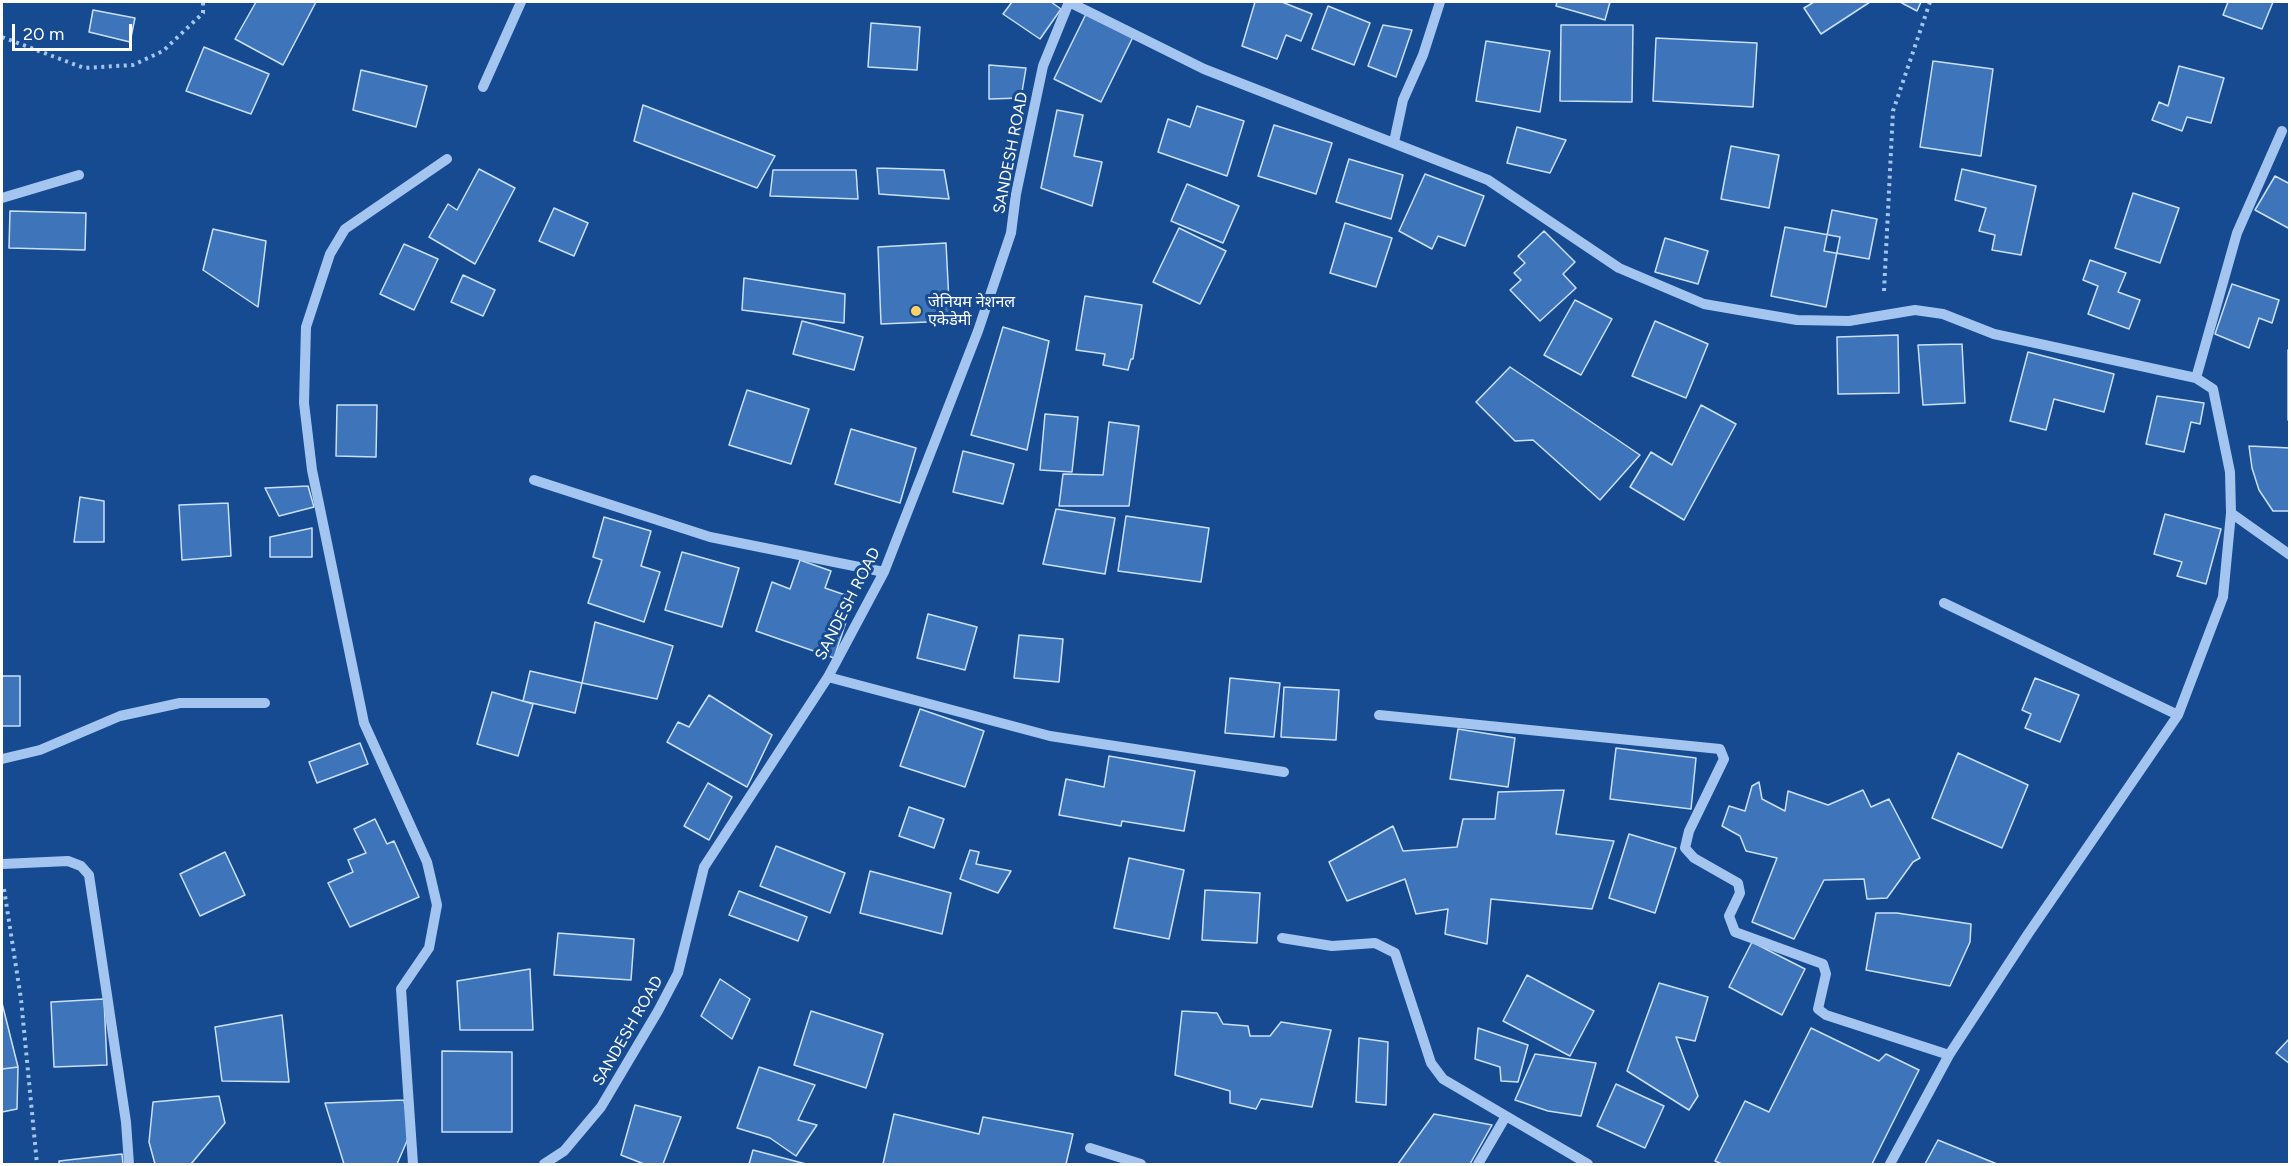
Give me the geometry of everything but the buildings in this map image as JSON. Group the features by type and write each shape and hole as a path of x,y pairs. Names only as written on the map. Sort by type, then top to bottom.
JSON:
{"street":[{"path":"483,87 521,2"},
{"path":"1069,2 1204,69 1488,180 1619,268 1704,304 1797,320 1849,321 1914,310 1943,314 1994,334 2196,378 2213,389 2230,472 2231,513 2223,597 2178,715 2034,924 1949,1055 1890,1164"},
{"name":"SANDESH ROAD","path":"544,1164 564,1151 601,1107 658,1011 678,973 704,867 828,677 884,572 978,331 1011,233 1016,194 1043,66 1069,2"},
{"path":"1394,142 1403,100 1423,55 1440,2"},
{"path":"2196,378 2237,233 2282,131"},
{"path":"413,1164 401,989 429,948 437,905 427,862 364,723 312,470 304,404 306,327 330,254 345,229 447,159"},
{"path":"2,198 79,175"},
{"path":"534,480 710,537 884,572"},
{"path":"2231,513 2289,555"},
{"path":"1944,603 2178,715"},
{"path":"828,677 1050,736 1284,772"},
{"path":"2,759 40,750 120,716 170,705 265,703"},
{"path":"1379,715 1720,749 1724,759 1689,831 1685,848 1694,858 1738,883 1740,893 1729,916 1735,932 1822,964 1826,974 1818,1009 1826,1015 1949,1055"},
{"path":"2,864 68,861 81,866 89,875 126,1122 129,1164"},
{"path":"1282,938 1332,946 1375,943 1395,953 1431,1064 1443,1079 1588,1164"},
{"path":"1478,1164 1506,1116"},
{"path":"1090,1148 1128,1162 1141,1164"}],"path":[{"path":"2,37 84,69 133,65 163,51 203,13 202,2"},
{"path":"1883,315 1893,111 1930,2"},
{"path":"3,888 21,999 37,1164"}],"place":[{"name":"जेनियम नेशनल एकेडेमी","path":"916,311"}]}
